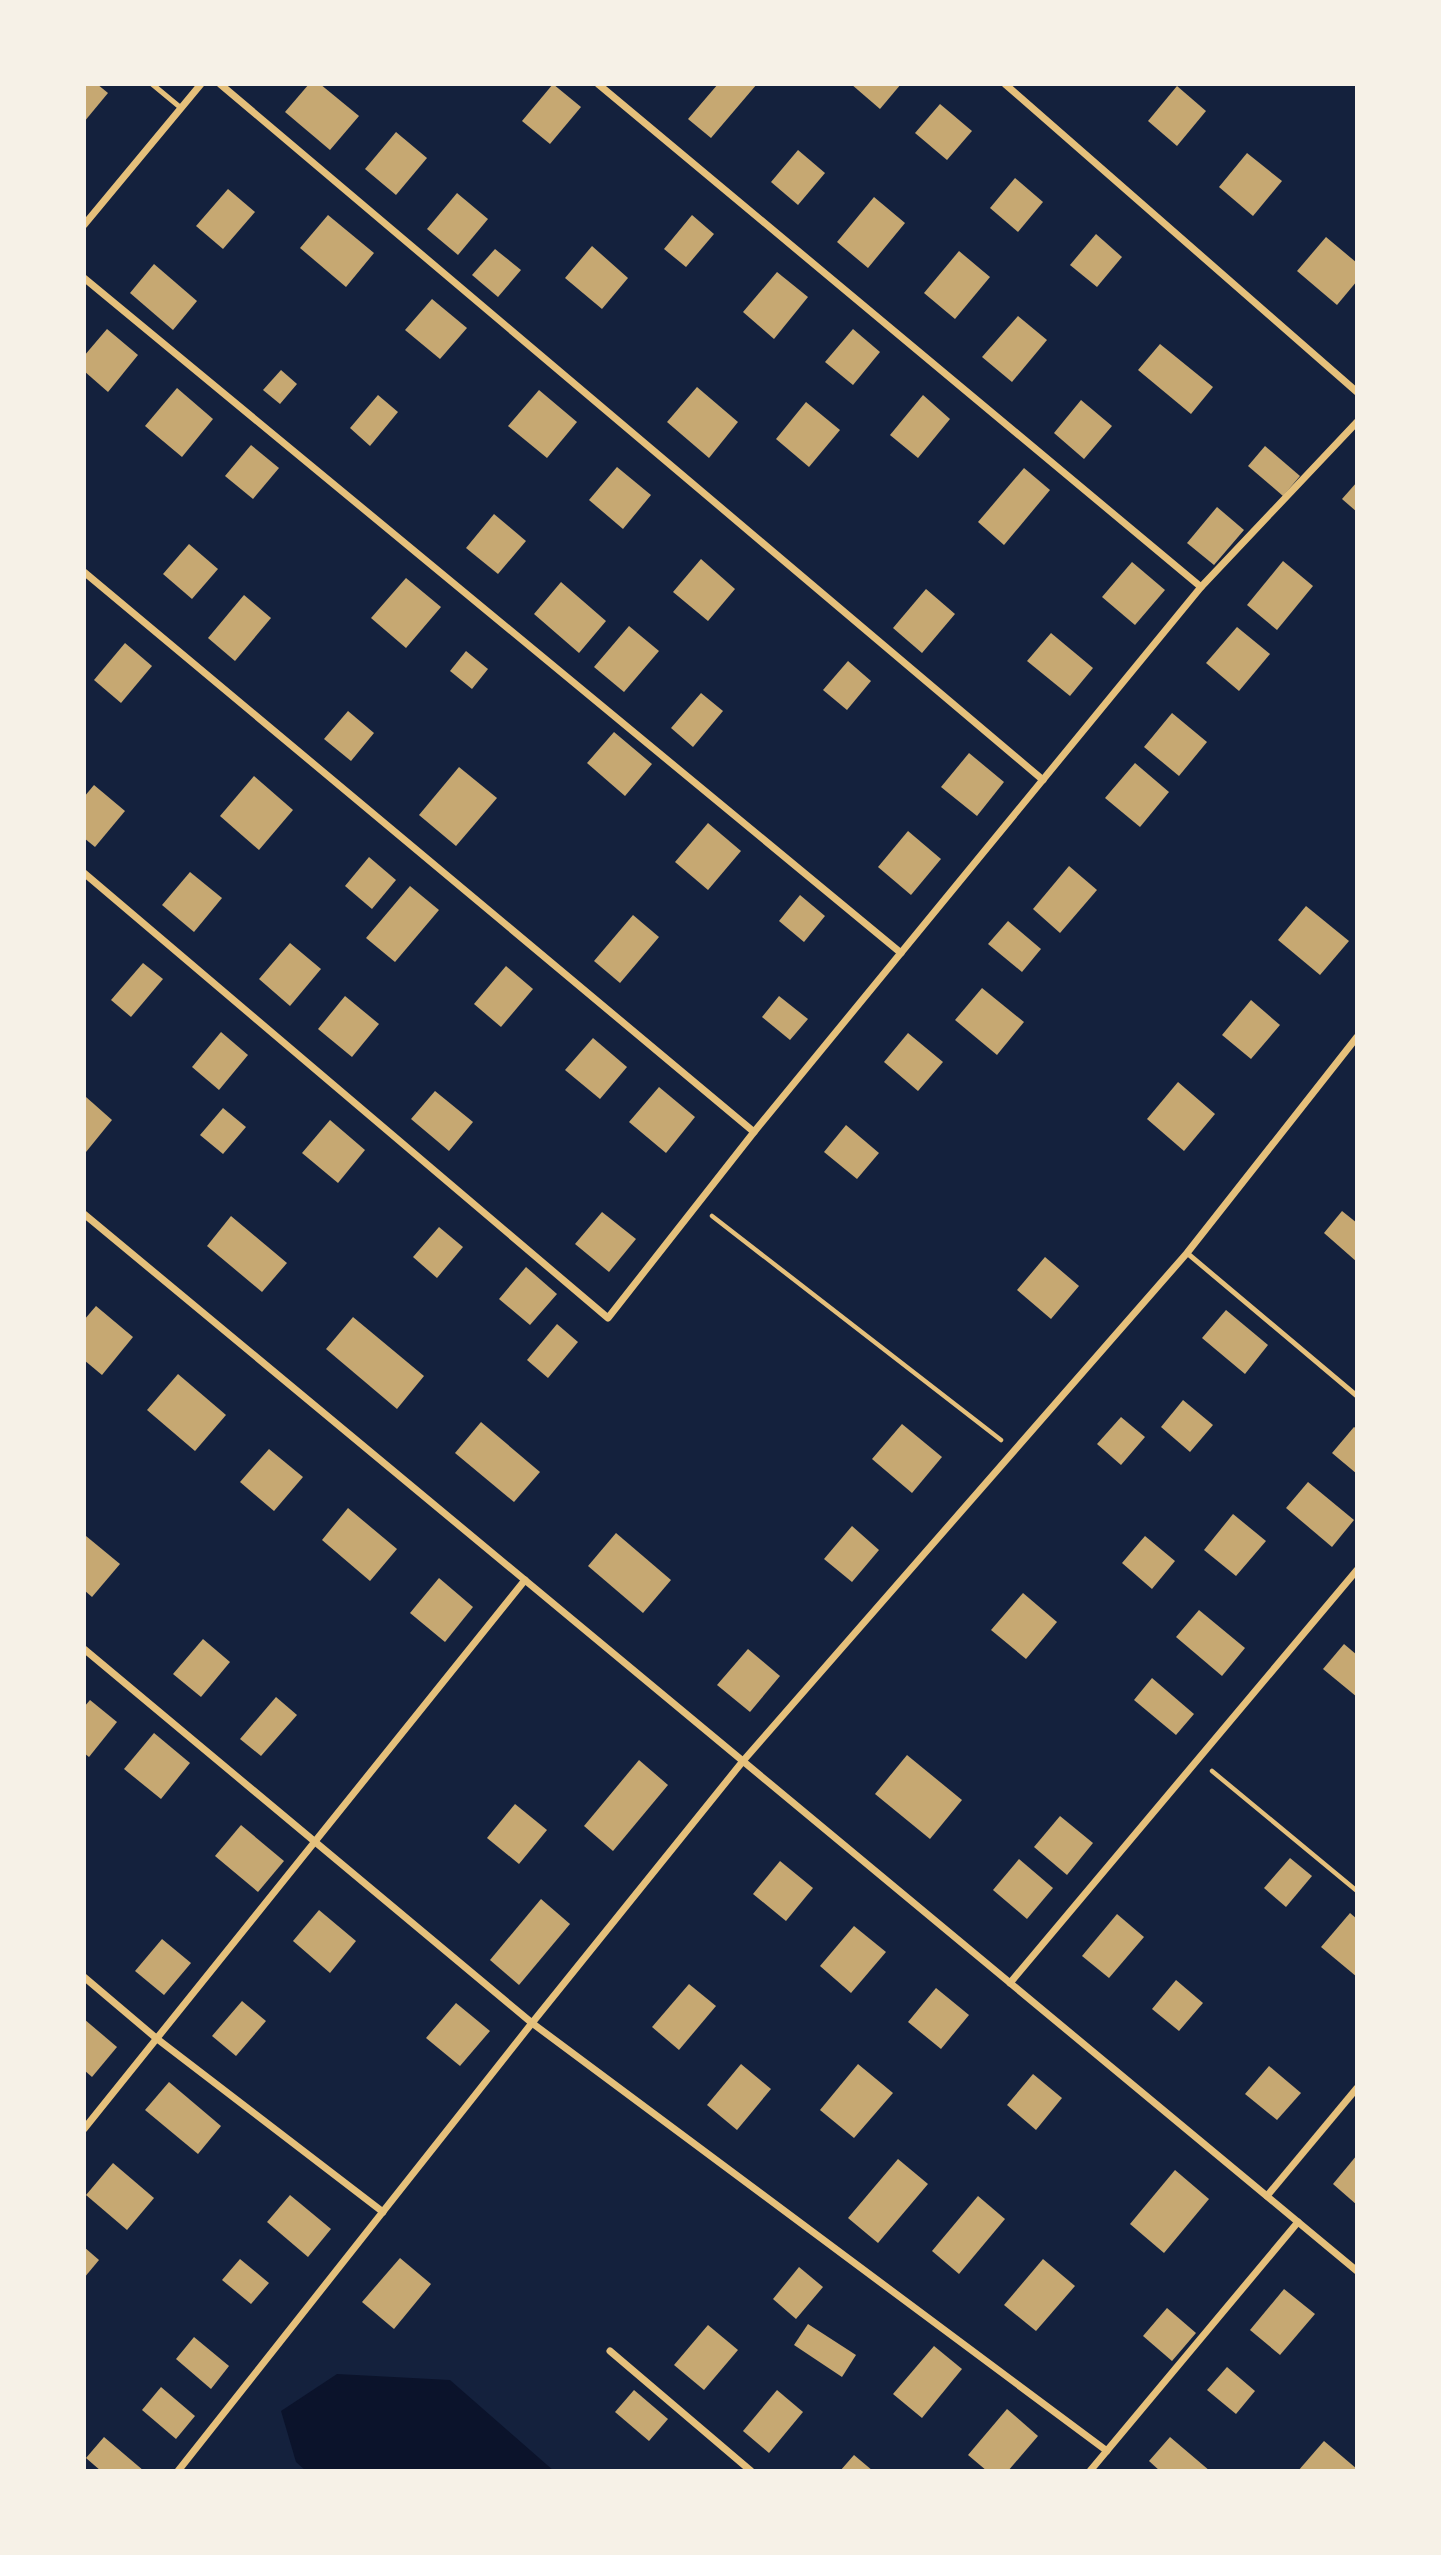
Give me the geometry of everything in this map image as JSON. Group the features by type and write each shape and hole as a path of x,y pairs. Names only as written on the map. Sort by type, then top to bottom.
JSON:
{"street":[{"path":"84,225 201,84"},
{"path":"220,84 1043,780"},
{"path":"598,84 1201,587"},
{"path":"1004,84 1357,392"},
{"path":"84,278 901,953"},
{"path":"84,873 608,1318 754,1132 1201,587 1357,422"},
{"path":"84,572 754,1132"},
{"path":"178,2471 743,1761 1186,1253 1357,1037"},
{"path":"84,1214 1357,2271"},
{"path":"1010,1983 1357,1570"},
{"path":"84,2129 525,1580"},
{"path":"84,1649 532,2024 1107,2451"},
{"path":"84,1977 156,2038 383,2212"},
{"path":"1267,2196 1357,2088"},
{"path":"1090,2471 1298,2222"},
{"path":"610,2351 751,2471"}],"lane":[{"path":"152,84 181,108"},
{"path":"1186,1253 1357,1396"}],"path":[{"path":"698,1205 1014,1450"},
{"path":"1198,1759 1357,1891"}],"water":[{"path":"337,2374 450,2380 554,2471 306,2471 296,2462 281,2411"}],"building":[{"path":"84,84 97,84 108,93 84,122"},
{"path":"309,84 320,84 359,116 330,150 285,112"},
{"path":"553,84 581,107 550,144 522,121"},
{"path":"718,84 757,84 711,138 688,119"},
{"path":"851,84 901,84 880,109"},
{"path":"1177,86 1206,111 1177,146 1148,121"},
{"path":"940,104 972,131 947,160 915,133"},
{"path":"396,132 427,158 396,195 365,169"},
{"path":"798,150 825,173 798,205 771,182"},
{"path":"1247,153 1282,181 1253,216 1219,187"},
{"path":"1015,178 1043,202 1018,232 990,208"},
{"path":"228,189 255,212 223,249 196,226"},
{"path":"457,193 488,219 458,255 427,229"},
{"path":"874,197 905,223 868,268 837,242"},
{"path":"328,215 374,253 346,287 300,248"},
{"path":"692,215 714,234 686,267 664,249"},
{"path":"1096,234 1122,257 1097,287 1070,265"},
{"path":"1326,237 1357,263 1357,281 1337,305 1297,271"},
{"path":"592,246 628,278 602,309 565,278"},
{"path":"495,249 521,270 498,297 472,275"},
{"path":"959,251 990,277 955,319 924,293"},
{"path":"154,264 197,301 173,330 130,293"},
{"path":"777,272 808,297 774,339 743,312"},
{"path":"432,299 467,328 440,359 405,330"},
{"path":"1018,316 1047,340 1012,382 982,357"},
{"path":"107,329 138,355 108,392 84,371 84,356"},
{"path":"853,329 880,352 853,385 825,362"},
{"path":"1160,344 1213,387 1191,414 1138,370"},
{"path":"281,370 297,384 280,404 263,390"},
{"path":"697,387 738,422 709,458 667,422"},
{"path":"177,388 213,419 182,457 145,426"},
{"path":"539,390 577,422 547,458 508,426"},
{"path":"378,395 398,412 370,446 350,428"},
{"path":"923,395 950,419 918,458 890,435"},
{"path":"1081,400 1112,426 1084,459 1054,433"},
{"path":"806,402 840,430 809,467 776,439"},
{"path":"251,445 279,468 253,499 225,476"},
{"path":"1265,446 1300,476 1283,496 1248,466"},
{"path":"617,467 651,495 623,529 589,500"},
{"path":"1024,468 1050,490 1004,545 978,522"},
{"path":"1357,482 1357,512 1342,499"},
{"path":"1217,507 1244,530 1214,565 1187,543"},
{"path":"494,514 526,541 498,574 466,548"},
{"path":"189,544 218,569 192,599 163,574"},
{"path":"701,559 735,589 708,621 673,592"},
{"path":"1283,561 1313,586 1277,630 1247,605"},
{"path":"1132,562 1165,590 1135,625 1102,597"},
{"path":"406,578 441,607 406,648 371,618"},
{"path":"561,582 606,621 579,653 534,614"},
{"path":"926,589 955,614 922,653 893,628"},
{"path":"244,595 271,618 235,661 208,638"},
{"path":"629,626 659,651 624,692 594,667"},
{"path":"1237,627 1270,654 1239,691 1206,663"},
{"path":"1051,633 1093,668 1070,696 1027,661"},
{"path":"125,643 152,666 121,703 94,680"},
{"path":"466,651 488,669 472,689 450,671"},
{"path":"848,661 871,681 847,710 823,690"},
{"path":"701,693 723,711 693,747 671,728"},
{"path":"348,711 374,733 351,761 324,739"},
{"path":"1172,713 1207,742 1179,776 1144,747"},
{"path":"614,732 652,764 625,796 587,763"},
{"path":"969,753 1004,782 977,816 941,787"},
{"path":"1135,763 1169,792 1140,827 1105,798"},
{"path":"459,767 497,798 456,846 419,815"},
{"path":"254,776 293,810 259,850 220,816"},
{"path":"94,785 125,811 95,847 84,838 84,797"},
{"path":"708,823 741,851 708,890 675,862"},
{"path":"908,831 941,859 911,895 878,867"},
{"path":"369,857 396,880 372,909 345,886"},
{"path":"1069,866 1097,890 1060,933 1033,909"},
{"path":"190,872 222,898 194,932 162,905"},
{"path":"410,886 439,910 395,962 366,938"},
{"path":"800,895 825,916 804,942 779,921"},
{"path":"1306,906 1349,941 1320,975 1278,940"},
{"path":"633,915 659,937 620,983 594,961"},
{"path":"1008,921 1041,949 1022,972 988,944"},
{"path":"290,943 321,969 290,1006 259,979"},
{"path":"143,963 163,979 131,1017 111,1000"},
{"path":"506,966 533,989 501,1027 474,1004"},
{"path":"982,988 1024,1022 997,1055 955,1020"},
{"path":"345,996 379,1024 352,1057 318,1029"},
{"path":"779,996 808,1019 790,1040 762,1017"},
{"path":"1251,1000 1280,1025 1251,1059 1222,1035"},
{"path":"221,1032 248,1055 219,1090 192,1067"},
{"path":"908,1033 943,1062 918,1091 884,1062"},
{"path":"593,1038 627,1067 600,1099 565,1070"},
{"path":"1178,1082 1215,1114 1184,1151 1147,1119"},
{"path":"659,1087 695,1117 666,1153 629,1122"},
{"path":"435,1091 473,1122 449,1151 411,1119"},
{"path":"86,1097 112,1120 86,1152 84,1151"},
{"path":"223,1108 246,1127 223,1154 200,1135"},
{"path":"330,1120 365,1150 338,1183 302,1153"},
{"path":"846,1125 879,1153 857,1179 824,1152"},
{"path":"1342,1211 1357,1223 1357,1262 1324,1233"},
{"path":"602,1212 636,1239 609,1272 575,1244"},
{"path":"231,1216 287,1263 262,1292 207,1246"},
{"path":"439,1227 463,1247 437,1278 413,1257"},
{"path":"1045,1257 1079,1286 1051,1319 1017,1290"},
{"path":"526,1267 557,1294 530,1325 499,1299"},
{"path":"96,1306 133,1337 102,1375 84,1360 84,1320"},
{"path":"1226,1310 1268,1345 1245,1374 1202,1338"},
{"path":"353,1317 424,1376 397,1409 326,1349"},
{"path":"557,1324 578,1342 548,1378 527,1360"},
{"path":"178,1374 226,1415 195,1451 147,1410"},
{"path":"1183,1400 1213,1425 1190,1452 1161,1427"},
{"path":"1121,1417 1145,1437 1121,1465 1097,1444"},
{"path":"481,1422 540,1472 514,1502 455,1453"},
{"path":"902,1424 942,1457 912,1493 872,1459"},
{"path":"1354,1427 1357,1429 1357,1474 1332,1453"},
{"path":"269,1449 303,1477 274,1511 240,1482"},
{"path":"1308,1482 1354,1520 1332,1547 1286,1508"},
{"path":"348,1508 397,1549 370,1581 322,1540"},
{"path":"1233,1514 1266,1541 1236,1576 1204,1550"},
{"path":"852,1526 879,1550 852,1582 824,1559"},
{"path":"616,1533 671,1580 643,1613 588,1566"},
{"path":"86,1536 120,1564 92,1597 84,1590"},
{"path":"1145,1536 1175,1561 1152,1589 1122,1563"},
{"path":"439,1578 473,1607 445,1642 410,1613"},
{"path":"1023,1593 1057,1622 1026,1659 991,1630"},
{"path":"1199,1610 1245,1648 1222,1676 1176,1637"},
{"path":"203,1639 230,1662 201,1697 173,1674"},
{"path":"1344,1644 1357,1655 1357,1697 1323,1669"},
{"path":"748,1649 780,1676 750,1712 717,1685"},
{"path":"1152,1678 1194,1714 1176,1735 1134,1700"},
{"path":"276,1697 297,1715 261,1756 240,1739"},
{"path":"90,1700 117,1722 89,1757 84,1753 84,1707"},
{"path":"154,1733 190,1763 161,1799 124,1769"},
{"path":"907,1755 962,1800 930,1839 875,1794"},
{"path":"639,1760 668,1785 613,1851 584,1826"},
{"path":"515,1804 547,1830 519,1864 487,1838"},
{"path":"1060,1816 1093,1843 1067,1875 1034,1847"},
{"path":"241,1825 284,1861 258,1892 215,1856"},
{"path":"1290,1858 1312,1876 1286,1907 1264,1888"},
{"path":"1019,1859 1053,1888 1027,1919 993,1890"},
{"path":"780,1861 813,1888 786,1921 753,1894"},
{"path":"541,1899 570,1924 519,1985 490,1960"},
{"path":"319,1910 356,1941 330,1973 293,1941"},
{"path":"1350,1913 1357,1919 1357,1977 1321,1947"},
{"path":"1117,1914 1144,1937 1109,1978 1082,1956"},
{"path":"854,1926 886,1952 851,1993 820,1966"},
{"path":"162,1939 191,1963 164,1995 135,1971"},
{"path":"1176,1980 1203,2003 1179,2031 1152,2009"},
{"path":"689,1984 716,2006 679,2050 652,2027"},
{"path":"936,1988 969,2015 941,2049 908,2022"},
{"path":"242,2001 266,2021 236,2056 212,2036"},
{"path":"456,2003 490,2031 460,2066 426,2038"},
{"path":"84,2019 117,2047 92,2077 84,2070"},
{"path":"741,2064 771,2089 737,2130 707,2105"},
{"path":"858,2064 893,2093 854,2138 820,2110"},
{"path":"1269,2066 1301,2093 1277,2120 1245,2094"},
{"path":"1033,2074 1062,2098 1036,2130 1007,2105"},
{"path":"169,2082 221,2126 198,2154 145,2110"},
{"path":"1357,2155 1357,2205 1333,2184"},
{"path":"898,2159 928,2184 878,2243 848,2218"},
{"path":"113,2163 154,2198 127,2230 86,2195"},
{"path":"1175,2170 1209,2199 1164,2253 1130,2224"},
{"path":"290,2195 331,2229 308,2257 267,2222"},
{"path":"978,2196 1005,2219 959,2274 932,2251"},
{"path":"84,2247 99,2260 84,2278"},
{"path":"400,2258 431,2284 394,2329 362,2302"},
{"path":"240,2259 269,2283 251,2304 222,2280"},
{"path":"1043,2259 1075,2286 1036,2331 1004,2305"},
{"path":"799,2267 823,2287 796,2319 773,2299"},
{"path":"1284,2289 1315,2314 1280,2355 1250,2330"},
{"path":"1167,2308 1196,2333 1172,2361 1143,2336"},
{"path":"808,2324 856,2355 842,2377 794,2345"},
{"path":"708,2325 738,2350 704,2390 674,2365"},
{"path":"194,2337 229,2366 211,2389 176,2359"},
{"path":"934,2346 962,2369 922,2418 893,2394"},
{"path":"1227,2367 1255,2391 1236,2414 1207,2390"},
{"path":"161,2387 195,2416 176,2439 142,2410"},
{"path":"634,2390 668,2419 649,2441 615,2412"},
{"path":"777,2390 803,2412 769,2453 743,2431"},
{"path":"1007,2409 1038,2436 1008,2471 987,2471 968,2455"},
{"path":"104,2437 144,2471 101,2471 86,2458"},
{"path":"1170,2437 1210,2471 1160,2471 1149,2461"},
{"path":"1324,2441 1357,2469 1357,2471 1298,2471"},
{"path":"854,2455 873,2471 840,2471"}]}
